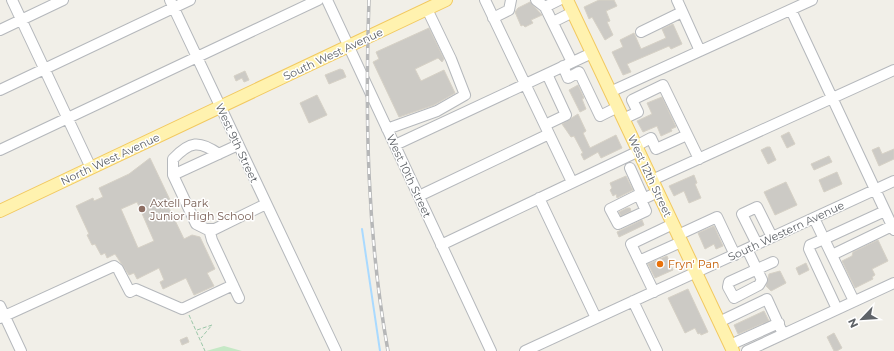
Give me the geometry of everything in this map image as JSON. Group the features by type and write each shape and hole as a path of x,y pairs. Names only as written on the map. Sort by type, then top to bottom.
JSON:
{"main road":[{"name":"South West Avenue","path":"220,107 446,0"},
{"name":"West 12th Street","path":"562,3 592,53 732,348"},
{"name":"North West Avenue","path":"0,211 220,107"}],"street":[{"path":"12,0 91,168"},
{"path":"0,30 63,0"},
{"path":"0,90 172,4 190,0"},
{"path":"0,150 318,0"},
{"name":"West 10th Street","path":"327,0 491,351"},
{"path":"485,0 572,182"},
{"path":"493,18 509,10 511,0"},
{"path":"536,0 562,3"},
{"path":"677,0 700,51"},
{"path":"610,92 812,0"},
{"path":"562,3 553,22 567,64 568,78 579,72 600,116 618,107"},
{"path":"553,22 562,3"},
{"name":"West 9th Street","path":"172,4 336,351"},
{"path":"387,129 437,111 459,101 465,95 451,59 427,9"},
{"path":"791,10 893,227 832,255"},
{"path":"641,32 682,12"},
{"path":"395,145 592,53"},
{"path":"652,180 894,70"},
{"path":"418,196 547,130 566,115 547,74"},
{"path":"644,76 651,90"},
{"path":"623,119 638,112 632,100 663,85 699,159"},
{"path":"402,123 409,139"},
{"path":"441,245 637,149 651,138 656,149 687,135"},
{"path":"219,154 200,143 182,149 173,159 173,176 196,224 209,229 215,229 266,204"},
{"path":"173,176 238,145"},
{"path":"630,168 642,200 658,192"},
{"name":"South Western Avenue","path":"525,351 894,181"},
{"path":"539,198 596,318"},
{"path":"757,244 742,214 758,207 772,237"},
{"path":"837,309 809,249 810,246 885,211"},
{"path":"654,292 631,244 677,234 717,217 734,255"},
{"path":"814,218 854,301"},
{"path":"871,218 876,234"},
{"path":"209,229 212,240 239,298"},
{"path":"639,261 677,234"},
{"path":"747,249 756,269 773,262"},
{"path":"2,317 114,266 118,269 130,292 136,289 182,309 233,285"},
{"path":"747,351 894,283"},
{"path":"719,322 768,299 783,334"},
{"path":"633,301 658,351"},
{"path":"0,306 2,317 21,351"},
{"path":"732,348 779,323"}],"path":[{"path":"186,307 205,351"},
{"path":"196,330 212,325 200,339"}],"green space":[{"path":"224,346 242,351 206,351"}],"building":[{"path":"599,0 614,0 617,6 606,11 610,21 607,22 613,35 605,40 592,17 589,19 584,7"},
{"path":"530,2 542,15 531,20 533,23 525,27 523,25 521,26 515,12 518,8"},
{"path":"673,24 682,44 671,49 669,46 627,64 631,72 623,75 612,52 623,47 620,40 634,33 641,49 666,38 662,29"},
{"path":"429,28 444,59 442,62 438,58 415,69 421,81 444,70 455,93 434,105 399,117 373,62 379,59 376,52"},
{"path":"340,69 343,70 346,77 329,84 325,75"},
{"path":"245,71 249,80 244,82 242,78 236,81 234,76"},
{"path":"578,85 584,98 582,99 586,109 580,112 569,90"},
{"path":"317,95 327,115 309,123 300,103"},
{"path":"662,97 676,127 671,129 672,131 661,136 657,126 643,132 637,121 652,114 647,103"},
{"path":"578,114 586,131 583,133 590,148 616,135 622,148 601,158 598,152 584,160 581,154 583,153 574,136 571,137 562,124"},
{"path":"789,132 795,144 787,148 781,136"},
{"path":"770,147 776,160 768,164 761,150"},
{"path":"879,147 882,154 894,149 894,159 879,166 872,150"},
{"path":"829,156 832,162 814,170 811,164"},
{"path":"150,158 171,202 167,204 184,239 192,235 200,237 215,269 207,273 214,286 194,295 186,278 163,289 160,282 164,280 159,268 137,279 134,273 129,275 115,254 107,258 105,253 101,255 95,244 92,245 87,235 89,234 76,206 93,198 94,201 103,197 99,188 129,174","holes":["137,202 154,241 138,248 121,209"]},
{"path":"837,172 842,184 824,192 819,180"},
{"path":"694,175 697,183 695,184 701,198 689,203 684,191 674,196 669,186"},
{"path":"626,176 633,190 617,198 616,194 613,196 610,190 612,188 610,183"},
{"path":"786,182 797,205 775,215 764,192"},
{"path":"630,208 631,211 621,216 619,212"},
{"path":"642,220 644,225 619,237 617,232"},
{"path":"714,226 723,246 716,249 714,244 705,249 698,233"},
{"path":"878,240 888,261 872,269 875,275 872,277 873,279 855,288 842,261 852,256 853,252"},
{"path":"667,256 673,270 655,278 648,264"},
{"path":"806,263 809,270 799,275 796,268"},
{"path":"780,271 786,283 771,291 766,286 769,274"},
{"path":"688,289 708,332 701,335 700,333 698,334 695,328 685,333 668,298"},
{"path":"764,311 769,321 738,334 734,325"},
{"path":"834,333 842,348 837,351 834,351 827,337"},
{"path":"187,337 189,342 182,345 180,340"}],"waterway":[{"path":"362,229 380,351"}],"railway":[{"path":"369,0 367,88 369,176 376,264 388,351"}],"place":[{"name":"Axtell Park Junior High School","path":"142,209"},
{"name":"Fryn' Pan","path":"660,264"}]}
